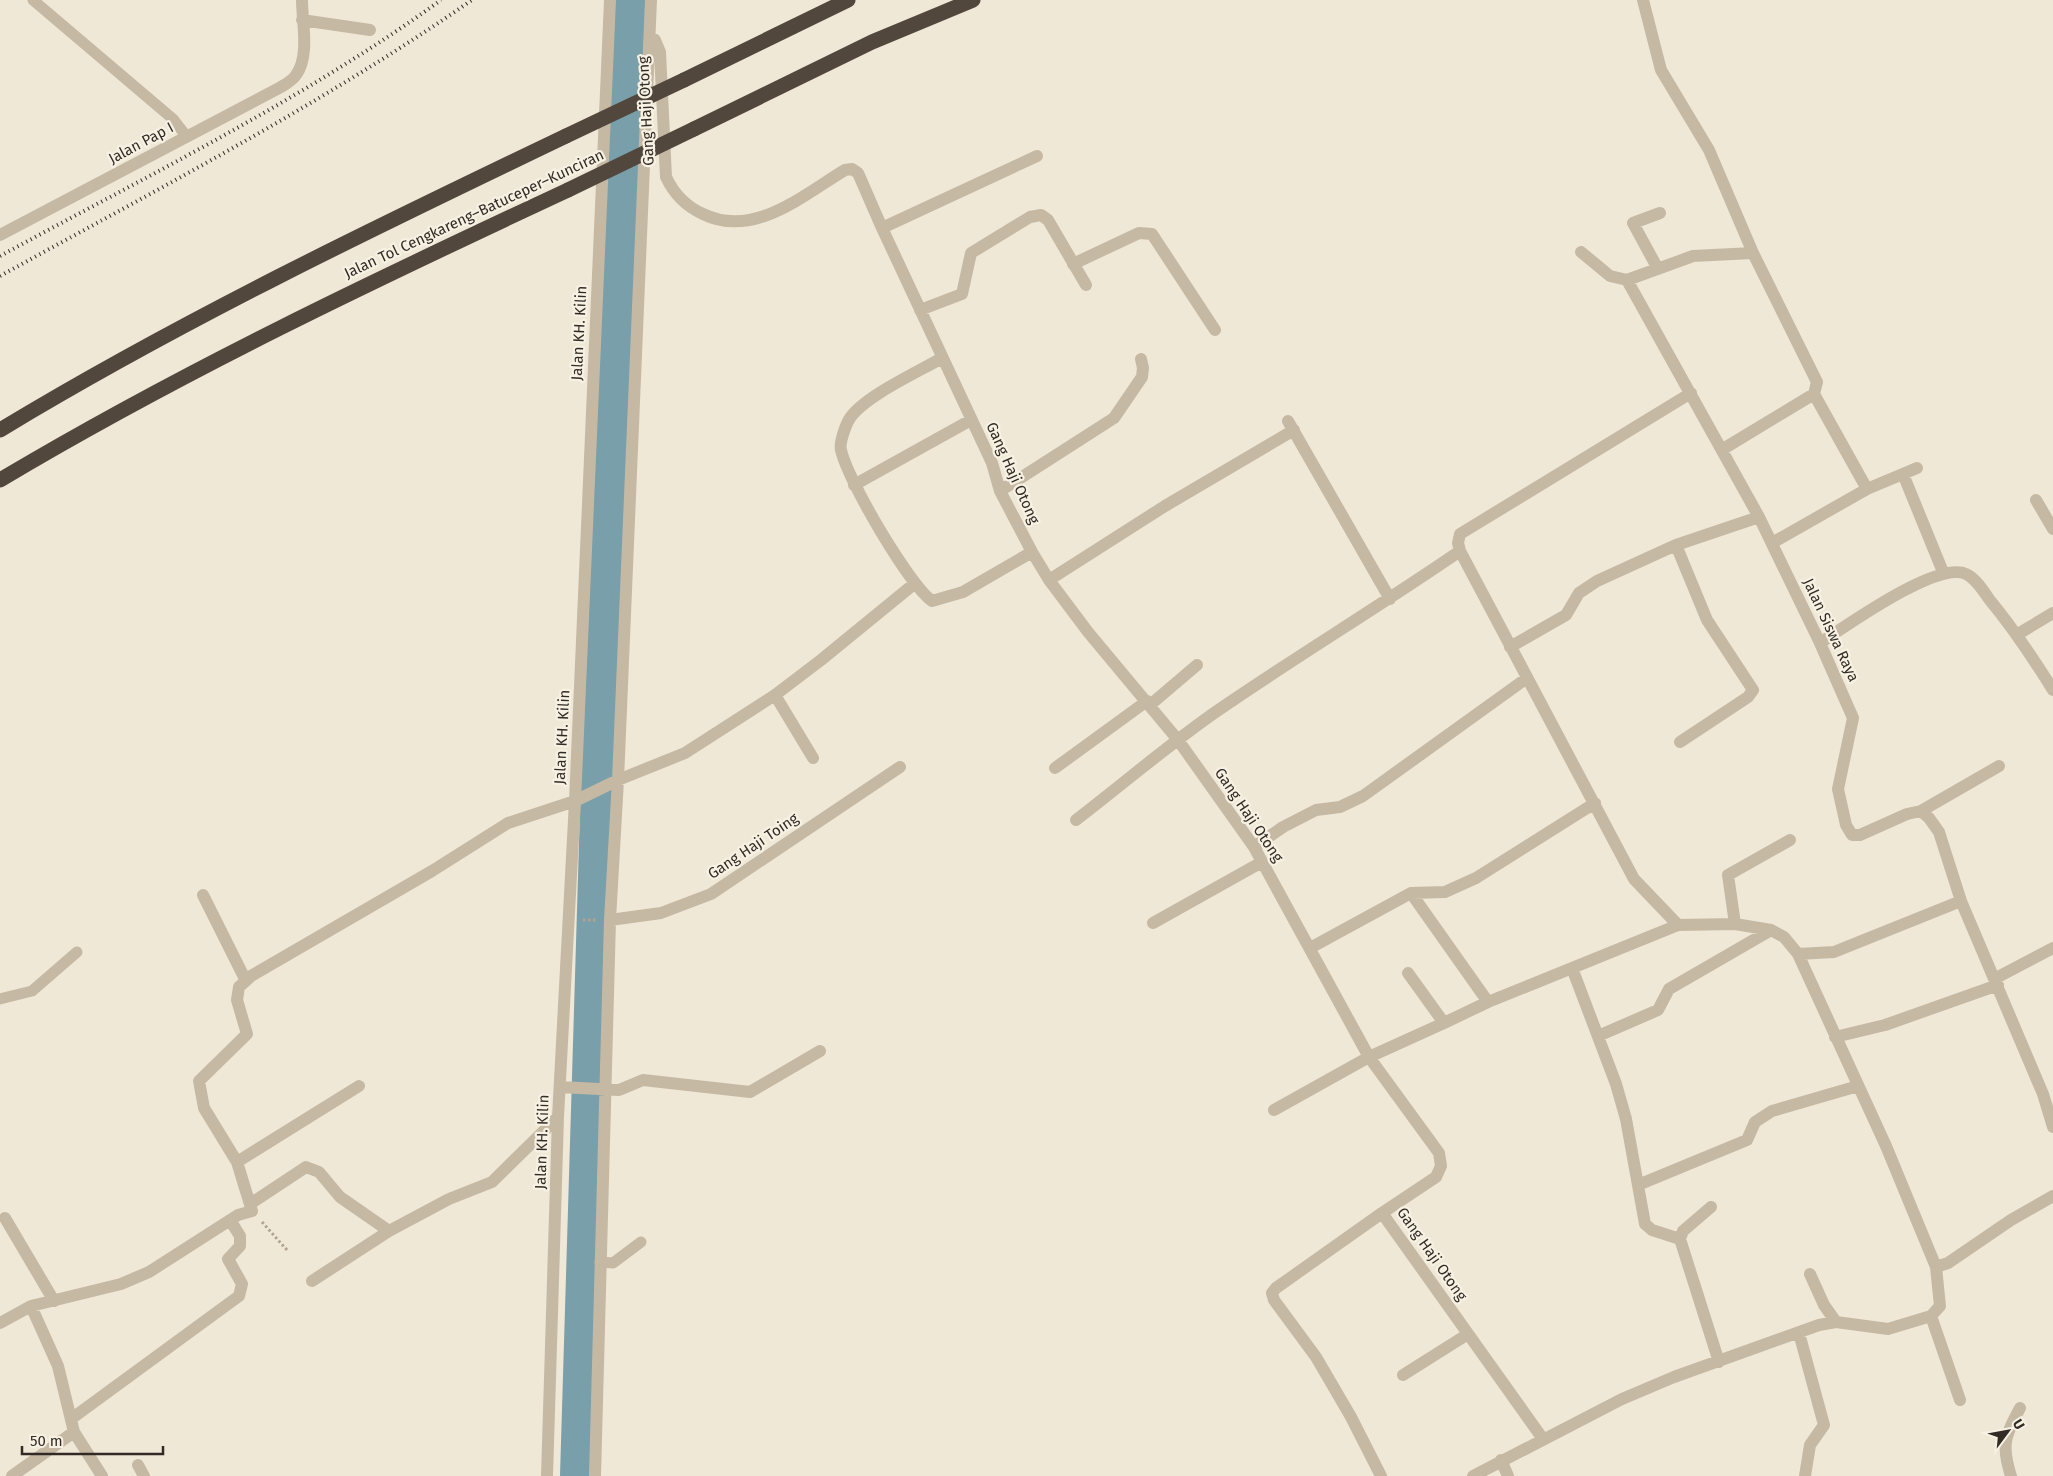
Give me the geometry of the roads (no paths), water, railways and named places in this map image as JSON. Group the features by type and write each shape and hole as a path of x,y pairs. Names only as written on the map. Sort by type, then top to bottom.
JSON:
{"highway":[{"name":"Jalan Tol Cengkareng–Batuceper–Kunciran","path":"0,430 68,389 306,261 848,0"},
{"name":"Jalan Tol Cengkareng–Batuceper–Kunciran","path":"0,480 89,427 326,304 568,190 872,42 973,0"}],"street":[{"path":"302,0 302,20 370,30"},
{"name":"Jalan KH. Kilin","path":"546,1476 558,1117 575,801 610,0"},
{"path":"594,1476 605,1090 604,920 614,782 651,0"},
{"path":"1643,0 1661,70 1709,150 1753,253 1817,382 1814,394 1867,489"},
{"name":"Jalan Pap I","path":"0,235 281,87 295,76 300,67 304,47 302,20"},
{"name":"Gang Haji Otong","path":"650,37 655,40 660,52 666,177 672,189 688,207 714,220 740,223 765,217 845,170 852,169 858,173 992,463 1000,491 1032,552 1049,580 1088,632 1178,740 1254,847 1369,1056 1441,1159 1440,1171 1436,1177 1382,1213 1543,1439"},
{"path":"882,228 1037,156"},
{"path":"1658,269 1633,223 1660,213"},
{"path":"920,310 962,294 969,258 974,250 1030,217 1040,216 1048,220 1086,284"},
{"path":"1073,264 1139,234 1152,234 1215,330"},
{"path":"1581,252 1610,276 1627,280 1693,256 1753,253"},
{"name":"Jalan Siswa Raya","path":"1627,280 1759,517 1820,643 1853,718 1838,789 1846,825 1852,835 1860,835 1907,814 1921,811"},
{"path":"942,358 859,407 849,420 840,448 854,485 914,584 932,601 963,592 1032,552"},
{"path":"1000,491 1114,418 1142,377 1141,359"},
{"path":"1678,925 1634,879 1510,647 1458,543 1460,534 1691,393"},
{"path":"1723,450 1814,394"},
{"path":"854,485 971,420"},
{"path":"1049,580 1291,425 1390,599"},
{"path":"1772,543 1867,489 1916,468"},
{"path":"1902,474 1943,572"},
{"path":"2036,500 2053,530"},
{"path":"1510,647 1566,615 1579,593 1596,581 1676,545 1759,517"},
{"path":"1676,545 1707,620 1753,690 1748,697 1680,742"},
{"path":"1076,820 1178,740 1290,662 1390,599 1460,550"},
{"path":"1820,643 1912,586 1943,572 1959,572 1967,574 2018,634 2053,690"},
{"path":"251,1207 236,1162 204,1108 199,1081 247,1034 236,1000 239,986 432,871 508,823 575,801 614,782 684,753 775,695 914,584"},
{"path":"2018,634 2053,613"},
{"path":"1055,768 1149,703 1197,665"},
{"path":"1254,847 1283,827 1316,810 1340,807 1363,796 1527,678"},
{"path":"775,695 813,758"},
{"path":"1999,766 1921,811 1929,818 1939,832 1961,901 2048,1090 2053,1127"},
{"name":"Gang Haji Toing","path":"604,920 661,913 711,894 900,767"},
{"path":"1310,948 1411,893 1445,892 1476,878 1595,803"},
{"path":"1735,924 1728,875 1790,840"},
{"path":"1153,923 1262,862"},
{"path":"1411,893 1488,1002"},
{"path":"203,895 246,981"},
{"path":"1798,954 1834,952 1961,901"},
{"path":"1274,1110 1369,1056 1488,1002 1678,925 1735,924 1771,930 1784,937 1798,954 1886,1146 1936,1268 1940,1306 1931,1316 1888,1329 1836,1322 1818,1325 1622,1399 1473,1476"},
{"path":"1598,1036 1658,1010 1669,989 1771,930"},
{"path":"1835,1037 1885,1025 1997,982 2053,948"},
{"path":"1572,968 1598,1036 1626,1119 1645,1224 1652,1230 1680,1239"},
{"path":"1408,973 1444,1023"},
{"path":"560,1087 618,1090 643,1080 750,1092 820,1051"},
{"path":"236,1162 359,1086"},
{"path":"1638,1185 1747,1140 1755,1122 1772,1112 1858,1086"},
{"path":"312,1282 389,1231 449,1199 492,1182 558,1117"},
{"path":"0,1323 30,1306 121,1284 149,1272 251,1207 306,1167 319,1172 340,1197 389,1231"},
{"path":"1936,1268 1948,1263 2011,1220 2053,1196"},
{"path":"1711,1207 1683,1232 1680,1239 1719,1362"},
{"path":"1382,1213 1276,1288 1272,1294 1274,1300 1316,1356 1382,1476"},
{"path":"6,1218 54,1301"},
{"path":"12,1476 72,1425 239,1296 242,1284 228,1259 240,1246 240,1236 230,1220"},
{"path":"1810,1274 1824,1305 1836,1322"},
{"path":"30,1306 58,1366 72,1425 102,1476"},
{"path":"1931,1316 1960,1400"},
{"path":"1799,1333 1824,1424 1810,1445 1805,1476"},
{"path":"1403,1375 1468,1334"},
{"path":"2011,1476 2005,1456 2005,1435 2020,1408"},
{"path":"1501,1460 1508,1476"}],"lane":[{"path":"33,0 173,119 187,137"},
{"path":"0,1000 32,990 77,952"},
{"path":"600,1262 613,1262 641,1242"}],"waterway":[{"path":"577,1476 599,744 632,0"}],"railway":[{"path":"0,256 169,166 281,103 389,36 441,0"},
{"path":"0,276 299,110 357,75 472,0"}]}
